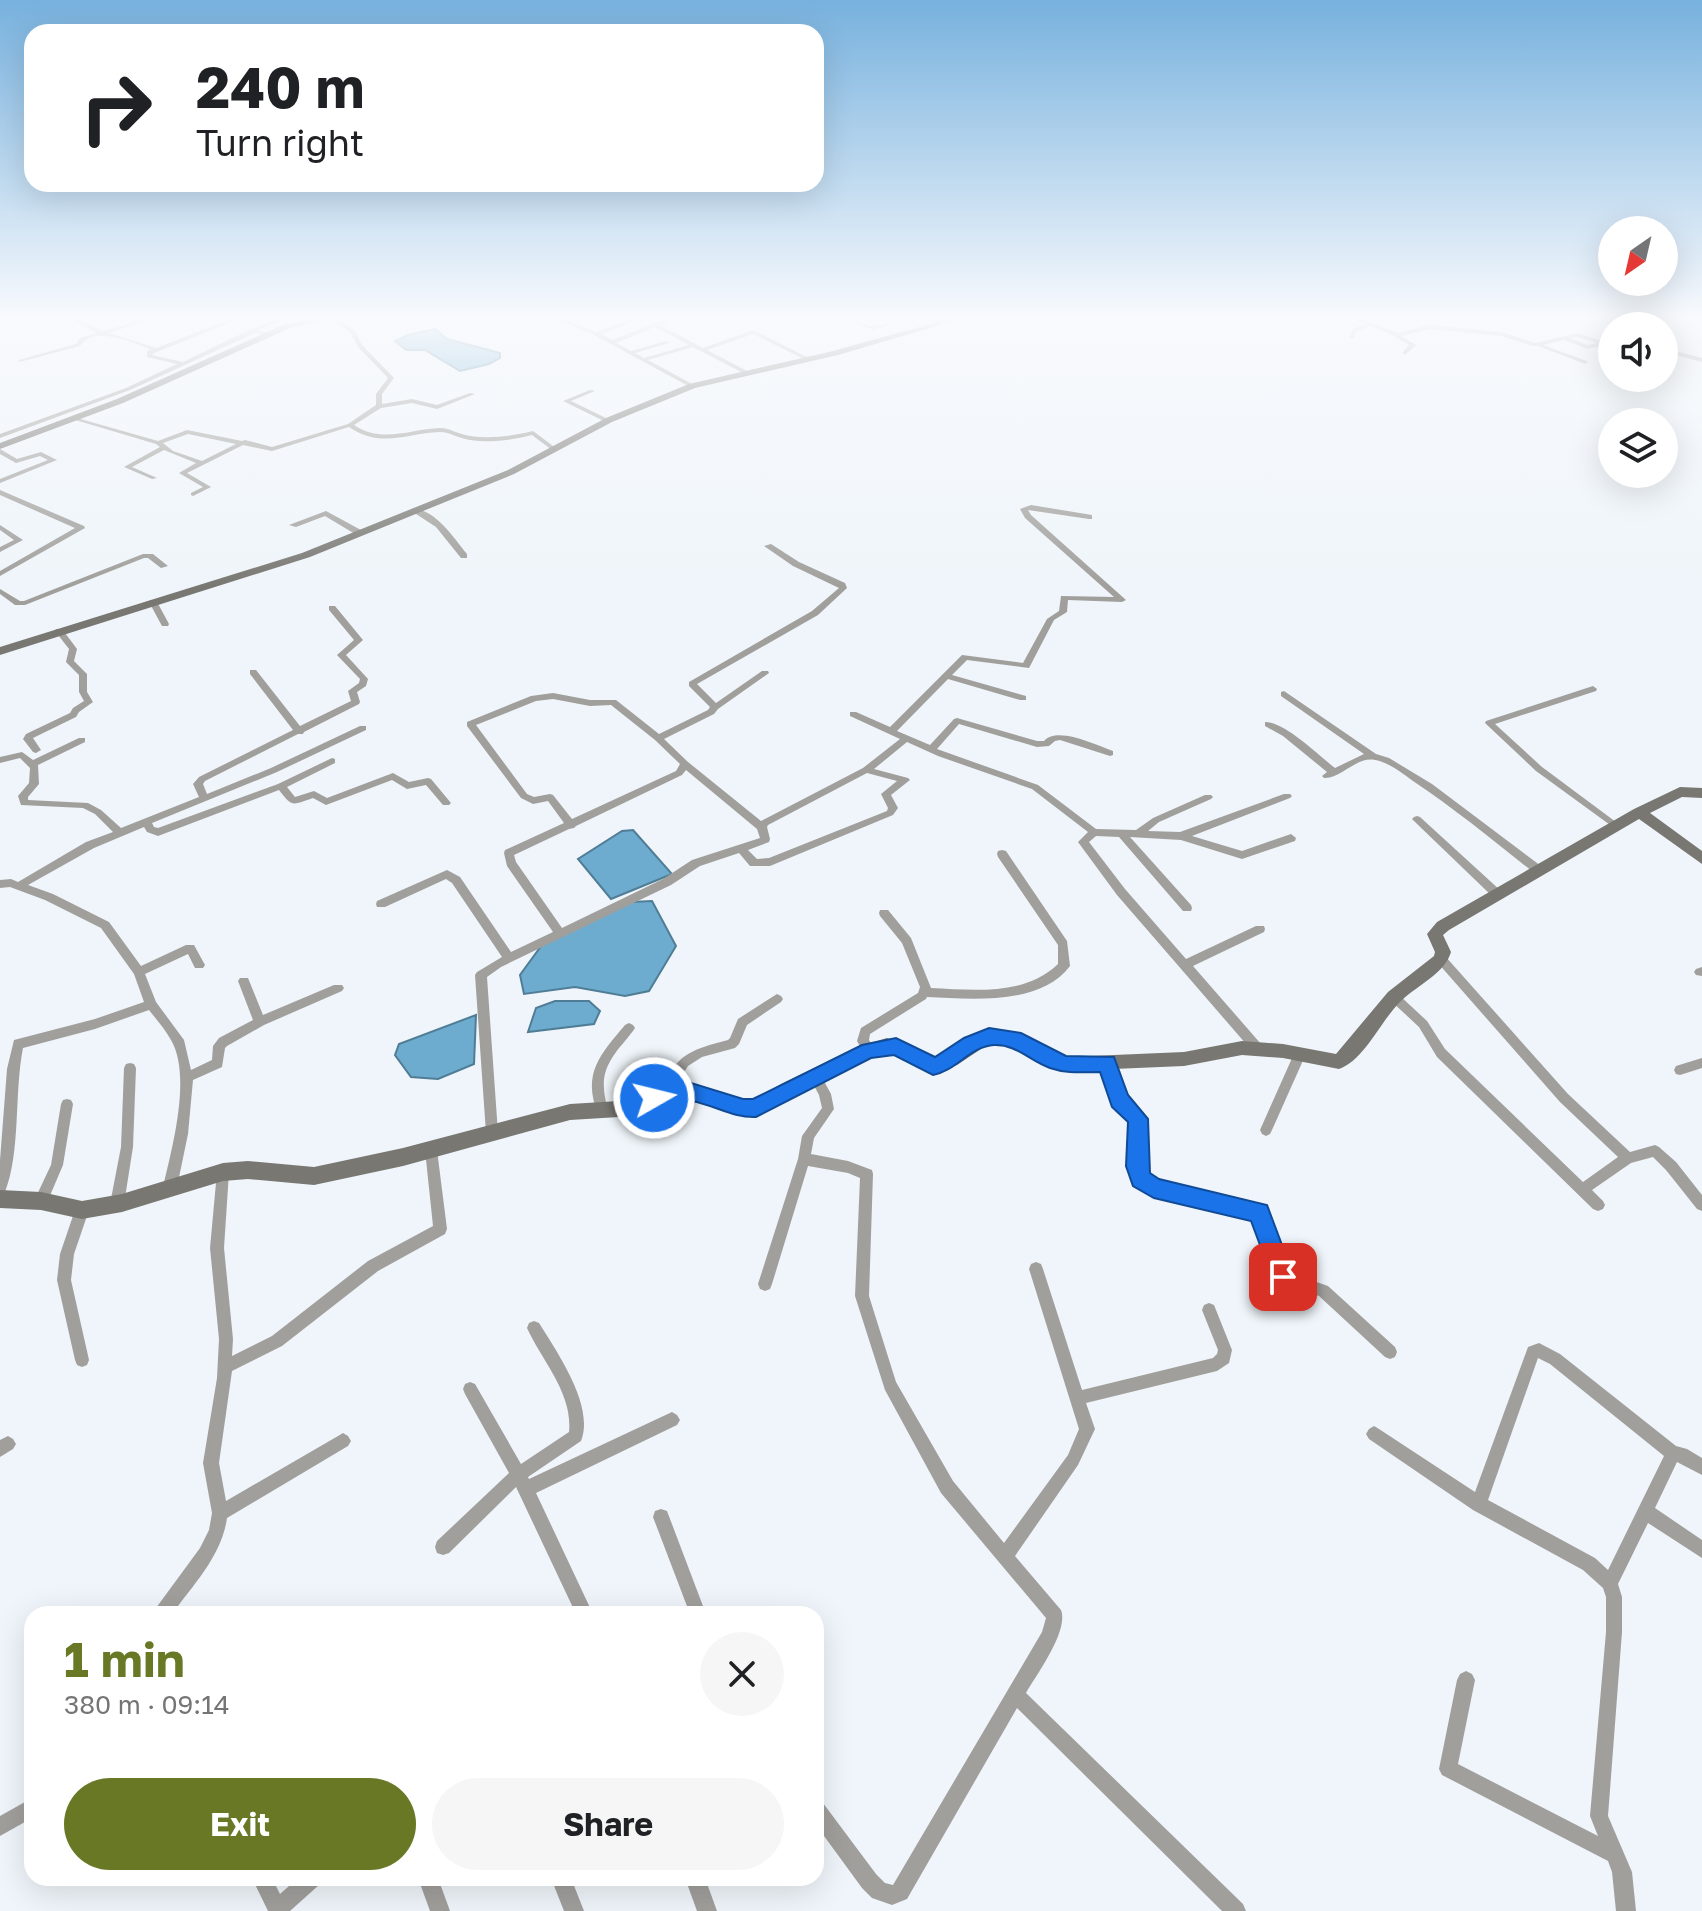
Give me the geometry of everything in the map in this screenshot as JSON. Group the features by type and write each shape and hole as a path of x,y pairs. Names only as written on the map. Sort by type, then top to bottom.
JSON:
{"street":[{"path":"0,436 76,408"},
{"path":"0,449 98,408"},
{"path":"154,478 127,467 185,432 272,449 350,425 376,408"},
{"path":"581,408 608,421"},
{"path":"0,651 306,555 511,472 639,408"},
{"path":"75,419 161,445 202,463"},
{"path":"350,425 360,432 392,438 442,430 466,438 505,439 533,433 554,449"},
{"path":"193,494 208,487 182,473 246,442"},
{"path":"0,449 16,461 41,454 54,460 0,481"},
{"path":"0,492 81,528 0,574"},
{"path":"891,732 969,656 1026,666 1051,619 1063,612 1064,598 1122,600 1028,516 1024,509 1031,507 1089,517"},
{"path":"416,510 439,525 464,556"},
{"path":"293,525 326,513 358,532"},
{"path":"0,527 19,540 0,550"},
{"path":"715,707 692,684 815,613 844,587 796,564 768,546"},
{"path":"0,591 18,603 25,603 143,556 150,556 164,566"},
{"path":"153,602 165,624"},
{"path":"205,799 198,784 202,779 356,702 352,691 365,681 341,655 357,644 358,637 332,608"},
{"path":"36,750 29,736 71,717 89,702 83,692 83,674 70,660 73,649 59,631"},
{"path":"253,672 300,732"},
{"path":"658,738 711,712 765,673"},
{"path":"946,676 1023,698"},
{"path":"1593,689 1489,723 1539,769 1617,827"},
{"path":"1284,694 1373,756 1414,777 1537,869"},
{"path":"492,1133 480,982 487,970 667,882 696,863 765,839 762,827 613,702 584,702 553,696 519,702 470,724 524,796 533,801 550,797 571,826"},
{"path":"853,714 931,750 1035,787 1094,832 1181,836 1242,855 1291,838"},
{"path":"931,750 955,723 961,721 1037,744 1046,744 1052,738 1060,737 1110,753"},
{"path":"1268,724 1286,734 1331,775 1373,756"},
{"path":"19,886 71,855 363,728"},
{"path":"762,827 866,770 905,739"},
{"path":"33,764 82,740"},
{"path":"0,760 46,748 53,755"},
{"path":"22,755 33,764 35,779 23,796 24,803 85,805 98,812 120,833"},
{"path":"147,822 150,830 158,832 281,786 332,761"},
{"path":"560,934 508,859 509,853 667,780 684,769 685,764"},
{"path":"741,848 754,863 770,862 890,813 893,808 886,794 905,780 866,770"},
{"path":"281,786 291,800 314,794 322,801 328,801 393,776 409,787 428,781 446,803"},
{"path":"0,1199 41,1201 82,1210 117,1204 223,1172 248,1170 314,1176 431,1150 570,1112 619,1109 671,1092 691,1092 743,1108 756,1108 869,1050 896,1046 933,1066 951,1060 976,1041 1004,1036 1053,1061 1066,1064 1184,1059 1257,1048 1339,1062 1394,997 1441,959 1443,952 1435,934 1443,926 1639,812 1680,792 1701,793"},
{"path":"1181,836 1287,796"},
{"path":"1139,833 1156,820 1208,797"},
{"path":"1639,812 1702,859"},
{"path":"1417,819 1497,894"},
{"path":"1094,832 1083,842 1086,849 1257,1048"},
{"path":"1121,833 1187,908"},
{"path":"869,1050 863,1041 865,1031 925,992 1008,993 1053,977 1064,966 1063,944 1002,854"},
{"path":"381,904 440,875 452,876 509,958"},
{"path":"0,884 19,886 74,908 105,925 139,972 151,1004 178,1040 187,1077 182,1134 170,1187"},
{"path":"884,913 912,949 925,992"},
{"path":"1185,965 1260,929"},
{"path":"139,972 190,948 199,965"},
{"path":"1441,959 1564,1098 1628,1158"},
{"path":"244,981 260,1022"},
{"path":"187,1077 218,1063 221,1044 260,1022 338,988"},
{"path":"1394,997 1423,1024 1441,1053 1598,1205"},
{"path":"671,1092 673,1074 682,1061 731,1044 742,1022 777,999"},
{"path":"0,1188 9,1140 13,1069 18,1044 82,1028 151,1004"},
{"path":"602,1110 596,1077 604,1059 629,1028"},
{"path":"1266,1130 1299,1056"},
{"path":"1107,1063 1119,1100 1138,1119 1137,1166 1141,1179 1154,1188 1259,1212 1283,1277 1323,1291 1390,1352"},
{"path":"1680,1070 1702,1063"},
{"path":"117,1204 127,1147 130,1068"},
{"path":"765,1284 804,1159 808,1136 828,1105 815,1076"},
{"path":"41,1201 57,1165 67,1104"},
{"path":"225,1367 277,1341 373,1266 440,1229 431,1150"},
{"path":"1582,1190 1628,1158 1655,1151 1702,1205"},
{"path":"804,1159 848,1167 867,1174 862,1296 890,1385 947,1487 1055,1616 1050,1635 900,1892 892,1895 879,1891 824,1821"},
{"path":"168,1606 206,1554 217,1532 220,1513 211,1463 225,1367 225,1301 217,1248 223,1172"},
{"path":"82,1210 67,1254 64,1280 82,1360"},
{"path":"1005,1556 1082,1442 1087,1429 1036,1269"},
{"path":"1078,1398 1217,1364 1224,1358 1225,1350 1209,1310"},
{"path":"443,1547 574,1440 578,1432 573,1407 556,1363 534,1328"},
{"path":"1479,1504 1533,1352 1539,1350 1555,1359 1673,1454 1682,1454 1702,1467"},
{"path":"470,1389 522,1482 581,1606"},
{"path":"522,1482 672,1420"},
{"path":"1374,1434 1479,1504 1589,1564 1610,1583 1614,1597 1614,1632 1598,1796 1599,1816 1622,1872 1626,1911"},
{"path":"220,1513 343,1441"},
{"path":"1610,1583 1673,1454"},
{"path":"1645,1511 1702,1550"},
{"path":"661,1517 695,1606"},
{"path":"1466,1680 1448,1769 1614,1854"},
{"path":"1016,1695 1236,1911"},
{"path":"0,1827 24,1812"},
{"path":"266,1886 278,1910 304,1886"},
{"path":"431,1886 440,1911"},
{"path":"564,1886 574,1911"},
{"path":"698,1886 707,1911"}],"water":[{"path":"633,830 672,874 611,899 578,859 622,831"},
{"path":"652,901 676,946 649,991 625,996 575,987 524,994 520,975 544,942 631,902"},
{"path":"555,1001 589,1001 600,1011 594,1024 528,1032 536,1008"},
{"path":"476,1015 474,1064 438,1079 411,1077 395,1055 399,1044"}],"route":[{"path":"654,1098 671,1092 691,1092 743,1108 756,1108 789,1088 869,1050 896,1046 933,1066 944,1065 971,1044 989,1036 1015,1038 1053,1061 1066,1064 1107,1063 1119,1100 1138,1119 1137,1166 1141,1179 1154,1188 1259,1212 1278,1272 1283,1277"}]}
